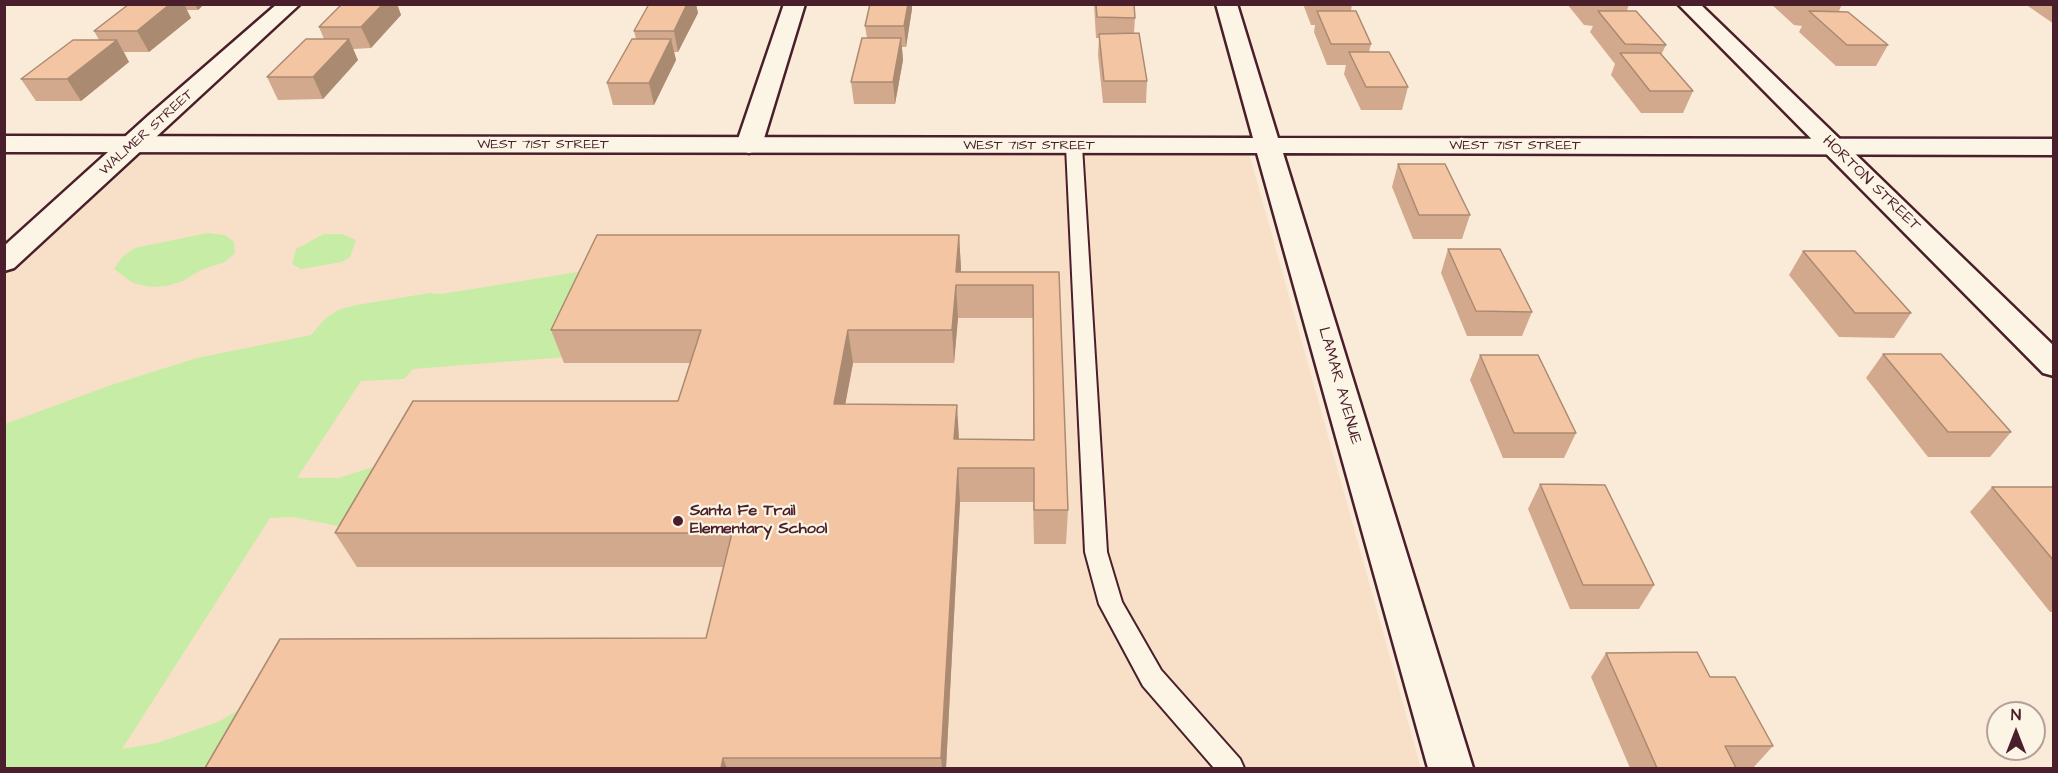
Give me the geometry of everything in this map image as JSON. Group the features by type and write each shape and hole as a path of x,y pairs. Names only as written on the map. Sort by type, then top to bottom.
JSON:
{"street":[{"name":"WALMER STREET","path":"4,262 132,144 290,4"},
{"path":"749,146 762,100 795,4"},
{"name":"LAMAR AVENUE","path":"1226,4 1450,768"},
{"name":"HORTON STREET","path":"1688,4 2054,365"},
{"name":"WEST 71ST STREET","path":"4,144 2054,147"}],"lane":[{"path":"1074,146 1096,552 1111,604 1152,678 1231,768"}],"shaded area":[{"name":"Santa Fe Trail Elementary School","path":"140,150 1249,153 1421,768 5,768 5,273"}],"green space":[{"path":"207,233 225,235 234,242 235,253 225,262 201,270 183,281 167,286 151,287 133,283 114,269 123,256 135,248"},
{"path":"324,234 342,234 356,240 350,257 342,262 301,269 292,264 296,249"},
{"path":"590,270 567,357 413,369 404,379 361,381 297,478 339,478 391,461 382,522 338,526 293,517 270,518 122,749 157,743 218,722 263,696 253,768 5,768 5,424 111,385 197,358 311,335 325,319 338,310 356,305"}],"building":[{"path":"129,4 170,4 137,31 94,31"},
{"path":"342,4 383,4 361,27 319,27"},
{"path":"649,4 687,4 674,31 634,31"},
{"path":"870,4 908,4 904,26 865,26"},
{"path":"1096,4 1134,4 1135,18 1097,17"},
{"path":"1317,11 1356,11 1371,44 1331,44"},
{"path":"1598,11 1636,11 1666,45 1625,44"},
{"path":"1809,11 1848,12 1888,45 1847,45"},
{"path":"1139,33 1147,81 1104,81 1099,34"},
{"path":"862,38 901,38 893,82 851,82"},
{"path":"306,39 349,39 313,77 267,77"},
{"path":"632,39 671,39 649,83 607,83"},
{"path":"73,40 117,40 67,79 21,79"},
{"path":"1349,52 1389,52 1408,87 1366,87"},
{"path":"1620,53 1660,53 1693,91 1650,91"},
{"path":"1398,164 1445,164 1470,215 1419,215"},
{"name":"Santa Fe Trail Elementary School","path":"597,235 959,235 956,272 1059,272 1068,510 1034,510 1034,468 958,468 941,758 723,758 721,768 205,768 280,639 706,638 732,533 335,533 413,401 678,401 701,330 551,330","holes":["956,285 1033,285 1034,440 954,439 957,405 834,404 848,330 952,330"]},
{"path":"1448,249 1500,249 1532,312 1476,311"},
{"path":"1803,251 1855,251 1911,313 1855,313"},
{"path":"1883,354 1941,354 2011,432 1948,432"},
{"path":"1480,355 1538,355 1576,433 1514,433"},
{"path":"1540,484 1605,485 1654,585 1583,585"},
{"path":"1992,487 2054,487 2054,561"},
{"path":"1697,652 1710,677 1735,677 1773,746 1725,746 1736,768 1657,768 1606,653"}],"place":[{"name":"Santa Fe Trail Elementary School","path":"678,521"}]}
